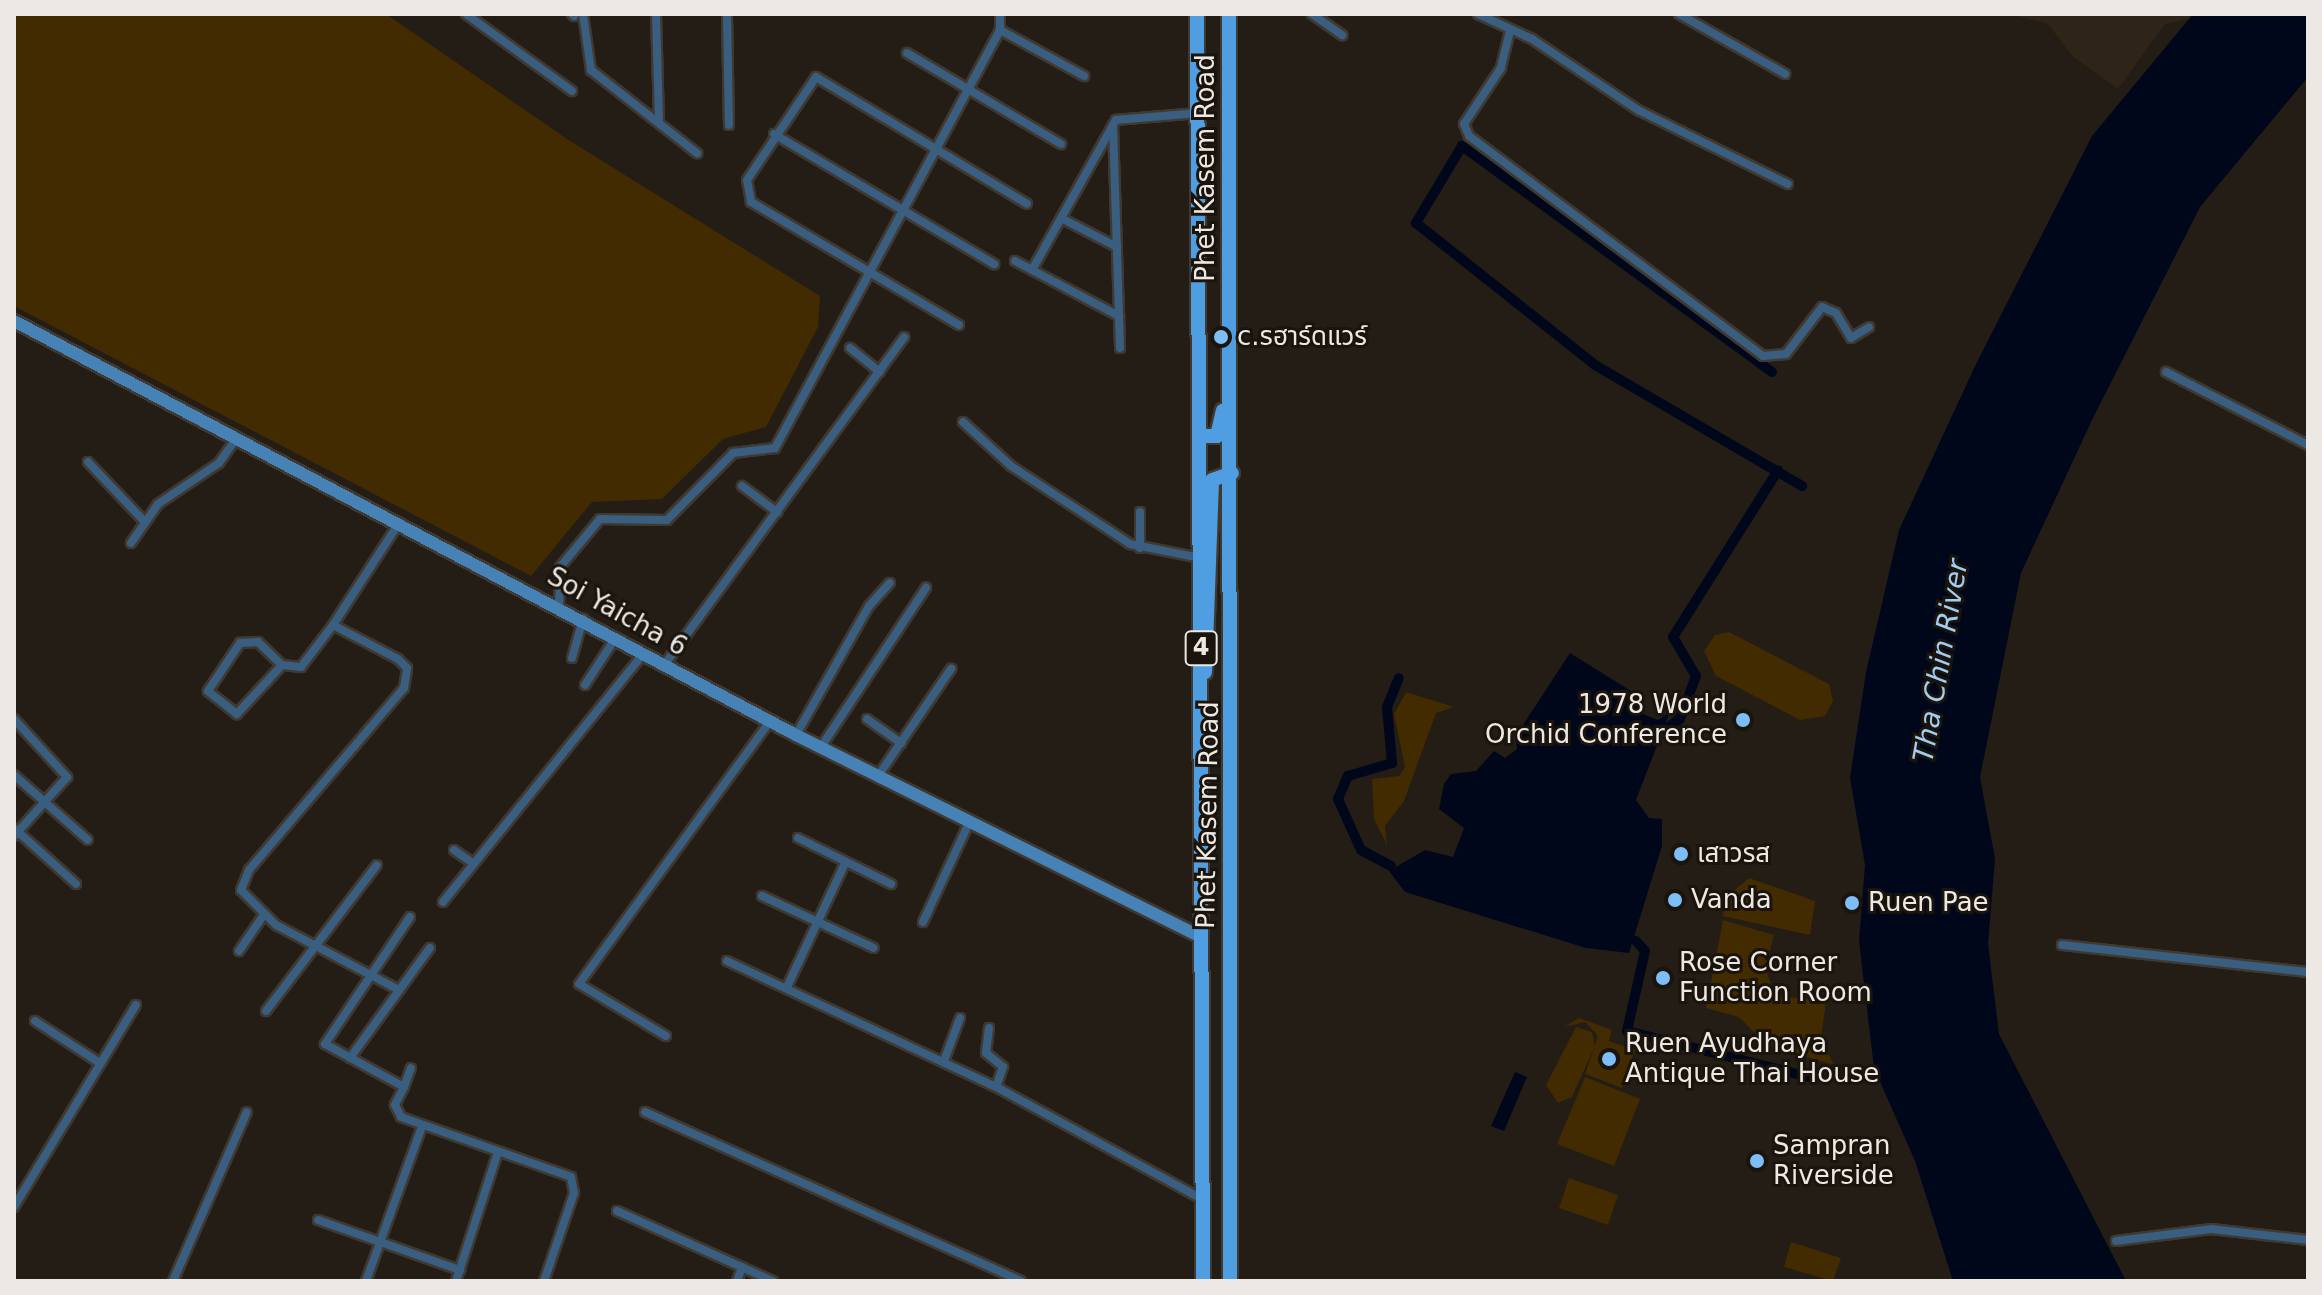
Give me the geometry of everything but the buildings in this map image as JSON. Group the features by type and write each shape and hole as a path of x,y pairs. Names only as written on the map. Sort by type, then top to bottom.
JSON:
{"main road":[{"name":"Phet Kasem Road","path":"1197,14 1203,1281"},
{"name":"Phet Kasem Road","path":"1229,14 1232,473 1230,1281"},
{"path":"1199,436 1211,441 1223,424 1223,313 1231,297"},
{"path":"1201,673 1211,654 1212,480 1232,473"}],"street":[{"path":"466,14 572,91"},
{"path":"656,14 659,122"},
{"path":"727,14 729,125"},
{"path":"559,605 560,567 600,519 667,520 733,453 775,448 867,271 970,91 1000,30 1000,14"},
{"path":"1312,14 1342,35"},
{"path":"1478,14 1638,110 1788,184"},
{"path":"1679,14 1785,74"},
{"path":"576,15 591,70 697,153"},
{"path":"1000,30 1084,76"},
{"path":"1510,31 1501,68 1464,124 1469,136 1763,356 1786,354 1822,307 1836,313 1851,338 1869,327"},
{"path":"907,53 1061,144"},
{"path":"959,325 747,198 747,180 774,134 816,77 1027,204"},
{"path":"1113,124 1198,113"},
{"path":"1032,270 1113,124"},
{"path":"1113,124 1120,348"},
{"path":"774,134 994,264"},
{"path":"1061,218 1117,247"},
{"path":"1015,261 1119,316"},
{"name":"Soi Yaicha 6","path":"14,323 559,605 796,735 1201,937"},
{"path":"665,664 904,337"},
{"path":"850,348 880,372"},
{"path":"2166,372 2308,445"},
{"path":"963,422 1011,466 1140,548 1200,558"},
{"path":"131,543 170,493 219,463 237,437"},
{"path":"88,462 145,522"},
{"path":"742,486 777,512"},
{"path":"1140,512 1140,548"},
{"path":"282,665 237,714 208,691 248,640 282,665 301,667 333,625 400,522"},
{"path":"796,735 869,606 890,583"},
{"path":"821,747 926,588"},
{"path":"572,658 583,619"},
{"path":"333,625 398,659 407,678 249,870 241,890 263,916 313,946 399,990"},
{"path":"585,685 616,637"},
{"path":"443,902 645,652"},
{"path":"878,776 951,669"},
{"path":"14,719 66,769 45,802 15,832 76,884"},
{"path":"867,719 901,743"},
{"path":"666,1036 579,984 771,720"},
{"path":"14,775 88,840"},
{"path":"923,922 969,823"},
{"path":"798,838 891,884"},
{"path":"454,850 474,864"},
{"path":"787,987 815,921 845,863"},
{"path":"266,1011 377,865"},
{"path":"762,896 874,948"},
{"path":"239,951 263,916"},
{"path":"404,1087 328,1048 325,1037 410,917"},
{"path":"2062,945 2308,972"},
{"path":"350,1058 430,948"},
{"path":"727,961 996,1087 1202,1199"},
{"path":"14,1207 136,1005"},
{"path":"944,1061 960,1018"},
{"path":"35,1021 100,1063"},
{"path":"989,1028 984,1049 1003,1067 996,1087"},
{"path":"411,1068 394,1112 422,1126 498,1152 575,1184 544,1281"},
{"path":"173,1281 247,1112"},
{"path":"645,1112 1021,1281"},
{"path":"366,1281 422,1126"},
{"path":"456,1281 498,1152"},
{"path":"617,1211 773,1281"},
{"path":"318,1220 460,1270"},
{"path":"2116,1241 2211,1229 2308,1240"},
{"path":"737,1281 742,1267"}],"shaded area":[{"path":"14,14 386,14 570,141 820,296 818,327 766,427 723,439 662,499 592,502 531,576 14,306"},
{"path":"2008,14 2212,14 2165,24 2118,89 2072,56 2048,24"},
{"path":"1729,632 1829,684 1833,701 1825,716 1800,720 1716,676 1704,651 1715,635"},
{"path":"1406,692 1454,707 1436,713 1404,801 1385,826 1387,845 1374,819 1372,779 1399,776 1405,767 1394,714"},
{"path":"1749,878 1815,901 1810,935 1722,916 1731,893"},
{"path":"1723,920 1774,935 1765,968 1775,995 1826,1002 1821,1038 1834,1065 1767,1045 1739,1017 1706,1008"},
{"path":"1579,1018 1612,1030 1609,1041 1635,1050 1622,1088 1585,1074 1598,1036 1585,1022 1564,1027"},
{"path":"1576,1027 1592,1032 1595,1046 1572,1097 1558,1103 1546,1085"},
{"path":"1585,1077 1640,1099 1614,1166 1557,1144"},
{"path":"1569,1178 1618,1195 1608,1225 1559,1208"},
{"path":"1791,1242 1841,1258 1833,1281 1784,1267"}],"water":[{"name":"Tha Chin River","path":"2193,14 2308,14 2308,77 2200,207 2092,420 2021,573 1980,777 1995,859 1988,944 1999,1034 2126,1281 1953,1281 1915,1161 1874,1068 1859,941 1865,865 1850,778 1866,672 1899,530 1976,364 2092,136"},
{"path":"1570,653 1631,691 1643,714 1658,720 1670,712 1636,800 1649,818 1662,819 1662,846 1629,953 1586,948 1405,892 1389,871 1425,850 1453,857 1464,828 1439,809 1444,784 1451,774 1476,771 1494,751 1505,758 1517,749 1515,737"},
{"path":"1515,1072 1527,1077 1504,1131 1491,1126"}],"waterway":[{"path":"1772,372 1462,146 1416,223 1595,365 1802,486"},
{"path":"1667,728 1680,719 1696,676 1673,637 1778,470"},
{"path":"1391,866 1361,850 1338,799 1348,776 1392,763 1387,707 1399,678"},
{"path":"1636,941 1645,951 1627,1031 1813,1078"}],"place":[{"name":"c.sฮาร์ดแวร์","path":"1221,337"},
{"name":"1978 World Orchid Conference","path":"1743,720"},
{"name":"เสาวรส","path":"1681,854"},
{"name":"Vanda","path":"1675,900"},
{"name":"Ruen Pae","path":"1852,903"},
{"name":"Rose Corner Function Room","path":"1663,978"},
{"name":"Ruen Ayudhaya Antique Thai House","path":"1609,1059"},
{"name":"Sampran Riverside","path":"1757,1161"}]}
